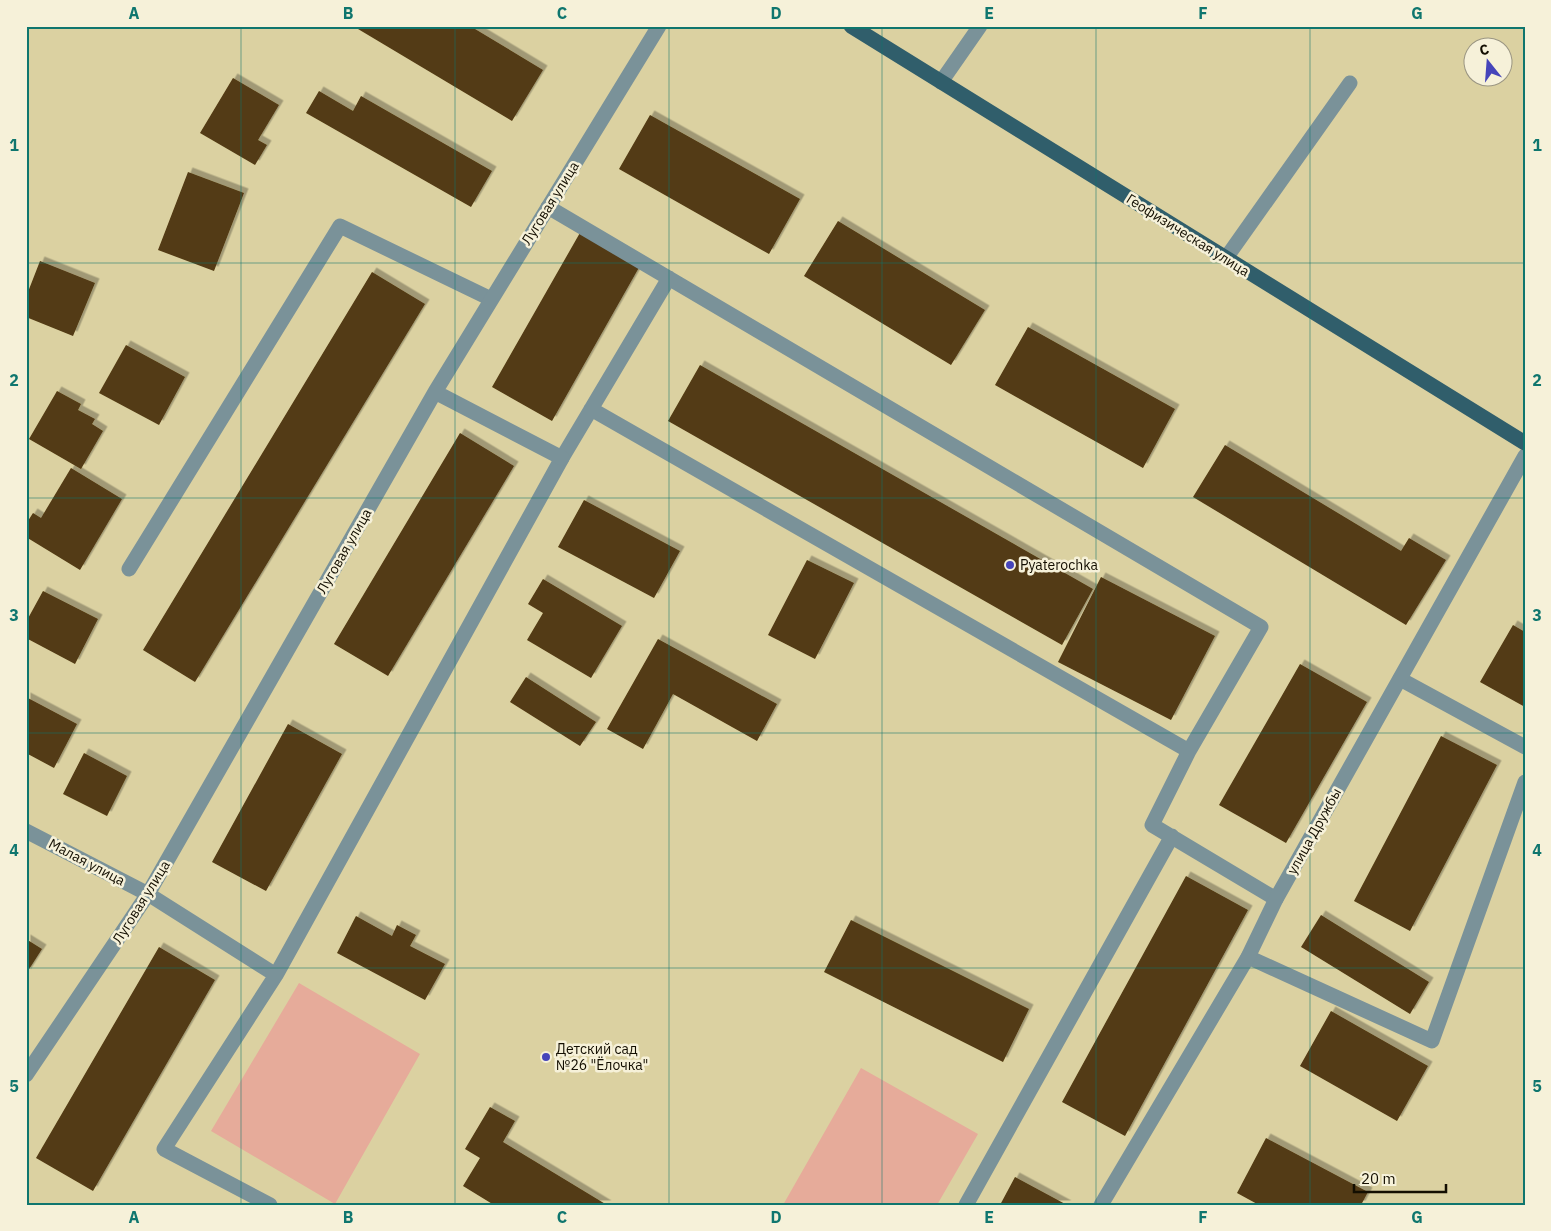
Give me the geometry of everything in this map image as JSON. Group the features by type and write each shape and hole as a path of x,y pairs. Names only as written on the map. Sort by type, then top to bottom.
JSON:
{"main road":[{"name":"Геофизическая улица","path":"851,26 1525,443"}],"street":[{"name":"Луговая улица","path":"26,1075 148,894 435,392 659,26"},
{"path":"941,82 980,26"},
{"path":"1226,258 1350,83"},
{"path":"548,206 1261,627 1189,751 1152,825 1276,898"},
{"path":"129,569 340,226 491,298"},
{"path":"270,1205 164,1149 276,975 562,458 669,278"},
{"path":"435,392 562,458"},
{"path":"591,409 1189,751"},
{"name":"улица Дружбы","path":"1101,1205 1248,957 1276,898 1525,456"},
{"path":"1400,679 1525,746"},
{"path":"1248,957 1432,1041 1525,782"},
{"name":"Малая улица","path":"26,831 148,894 276,975"},
{"path":"966,1205 1172,836"}],"shaded area":[{"path":"299,983 420,1054 335,1204 211,1131"},
{"path":"861,1068 978,1134 937,1205 783,1205"}],"building":[{"path":"353,26 470,26 543,70 512,121"},
{"path":"233,78 279,105 258,140 267,145 255,165 200,133"},
{"path":"319,91 353,111 361,96 492,171 471,207 306,113"},
{"path":"650,115 800,199 769,254 619,169"},
{"path":"188,172 244,193 214,271 158,250"},
{"path":"838,221 985,310 951,365 804,276"},
{"path":"581,231 641,264 552,421 492,387"},
{"path":"40,261 95,283 73,336 26,317 26,297"},
{"path":"372,272 425,304 195,682 143,650"},
{"path":"1028,327 1175,409 1143,468 995,385"},
{"path":"126,345 185,377 159,425 99,393"},
{"path":"700,365 1093,589 1062,645 668,421"},
{"path":"57,391 81,404 78,410 95,419 92,424 103,431 81,469 29,439"},
{"path":"460,433 514,466 388,676 334,644"},
{"path":"1225,445 1401,551 1409,538 1446,560 1406,625 1193,497"},
{"path":"71,468 122,499 80,570 26,537 26,524 33,513 41,518"},
{"path":"584,500 680,551 654,598 558,547"},
{"path":"807,560 854,583 815,659 768,635"},
{"path":"1101,577 1215,636 1171,720 1058,662"},
{"path":"543,579 622,626 591,678 527,640 543,613 528,604"},
{"path":"43,591 98,619 75,664 26,638 26,622"},
{"path":"1513,625 1525,632 1525,707 1480,682"},
{"path":"658,639 777,704 757,741 673,694 643,749 607,729"},
{"path":"1300,664 1367,702 1286,843 1219,805"},
{"path":"526,677 596,722 580,746 510,702"},
{"path":"26,697 77,724 54,768 26,753"},
{"path":"288,724 342,754 266,891 212,862"},
{"path":"1441,736 1497,765 1410,931 1354,901"},
{"path":"84,753 127,776 107,816 63,794"},
{"path":"1186,876 1248,910 1125,1136 1062,1102"},
{"path":"1321,915 1429,982 1410,1014 1301,947"},
{"path":"356,916 392,936 397,925 416,935 410,946 445,964 425,1000 337,953"},
{"path":"851,920 1029,1009 1003,1062 824,972"},
{"path":"26,939 42,949 26,974"},
{"path":"159,947 215,980 93,1191 36,1158"},
{"path":"1331,1011 1428,1066 1397,1121 1300,1066"},
{"path":"490,1107 515,1121 503,1142 607,1205 494,1205 463,1186 480,1158 465,1149"},
{"path":"1266,1138 1368,1192 1361,1205 1259,1205 1237,1193"},
{"path":"1015,1177 1067,1205 1000,1205"}],"place":[{"name":"Pyaterochka","path":"1010,565"},
{"name":"Детский сад №26 \"Ёлочка\"","path":"546,1057"}]}
